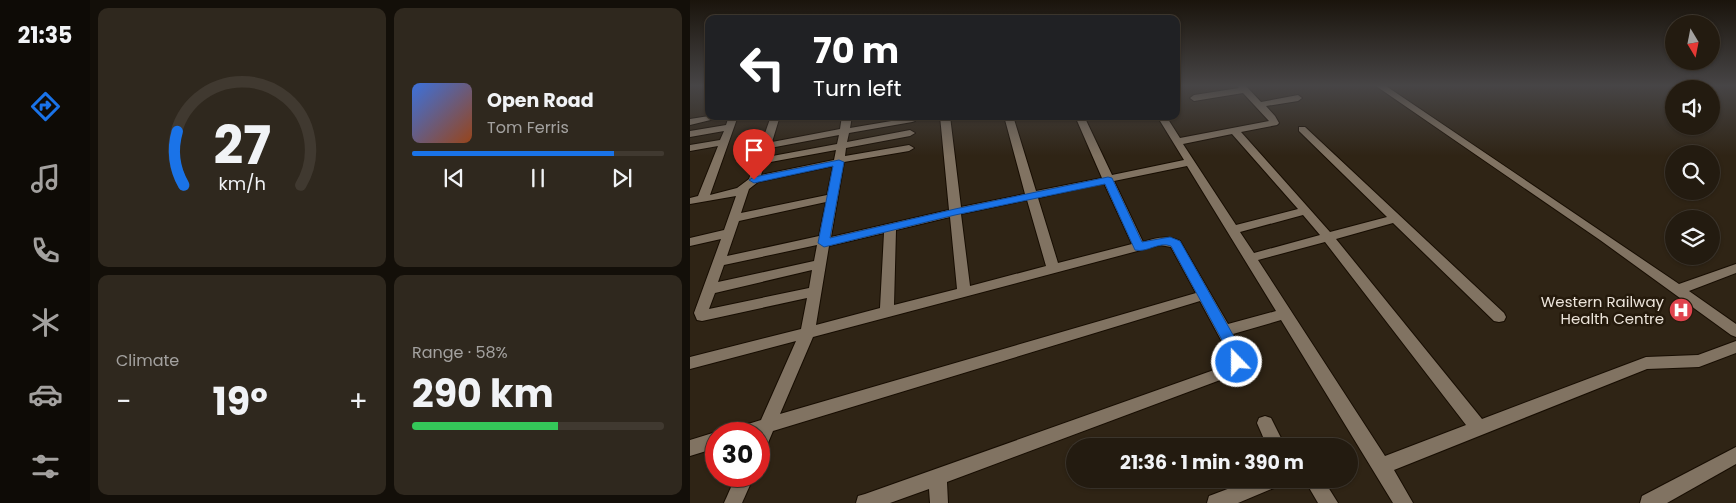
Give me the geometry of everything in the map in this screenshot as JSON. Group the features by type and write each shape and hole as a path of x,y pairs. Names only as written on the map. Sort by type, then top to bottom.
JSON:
{"street":[{"path":"1177,142 1274,123 1263,109"},
{"path":"1415,109 1604,237 1736,331"},
{"path":"690,122 705,119"},
{"path":"702,199 733,120"},
{"path":"774,120 760,161 735,218 701,313 702,316 815,291"},
{"path":"768,422 807,333 847,120"},
{"path":"765,146 906,120"},
{"path":"945,120 964,292"},
{"path":"1009,120 1053,269"},
{"path":"1081,120 1138,247"},
{"path":"1163,120 1404,503"},
{"path":"690,134 730,127"},
{"path":"1302,129 1499,317"},
{"path":"1235,131 1328,237 1480,429"},
{"path":"690,201 702,199 910,133"},
{"path":"690,148 724,142"},
{"path":"760,161 840,156 909,148"},
{"path":"719,262 890,228 955,212 1190,162"},
{"path":"735,218 832,197"},
{"path":"1232,230 1305,211"},
{"path":"1251,258 1396,218"},
{"path":"887,312 890,228"},
{"path":"690,242 730,233"},
{"path":"690,363 1160,241 1170,241 1176,244 1236,353 1237,362 1234,369 864,503"},
{"path":"710,289 820,264"},
{"path":"1677,290 1736,268"},
{"path":"770,424 1204,295"},
{"path":"1224,331 1286,313"},
{"path":"1382,466 1646,363 1699,361 1736,347"},
{"path":"1265,423 1272,438"},
{"path":"690,448 705,443"},
{"path":"1649,503 1736,456"},
{"path":"937,477 939,503"},
{"path":"733,503 740,487"},
{"path":"1216,503 1253,488"},
{"path":"1319,488 1329,503"}],"place":[{"name":"Western Railway Health Centre","path":"1681,310"}],"route":[{"path":"754,180 839,162 824,243 955,212 1108,180 1138,247 1160,241 1170,241 1176,244 1236,353 1237,362"}]}
